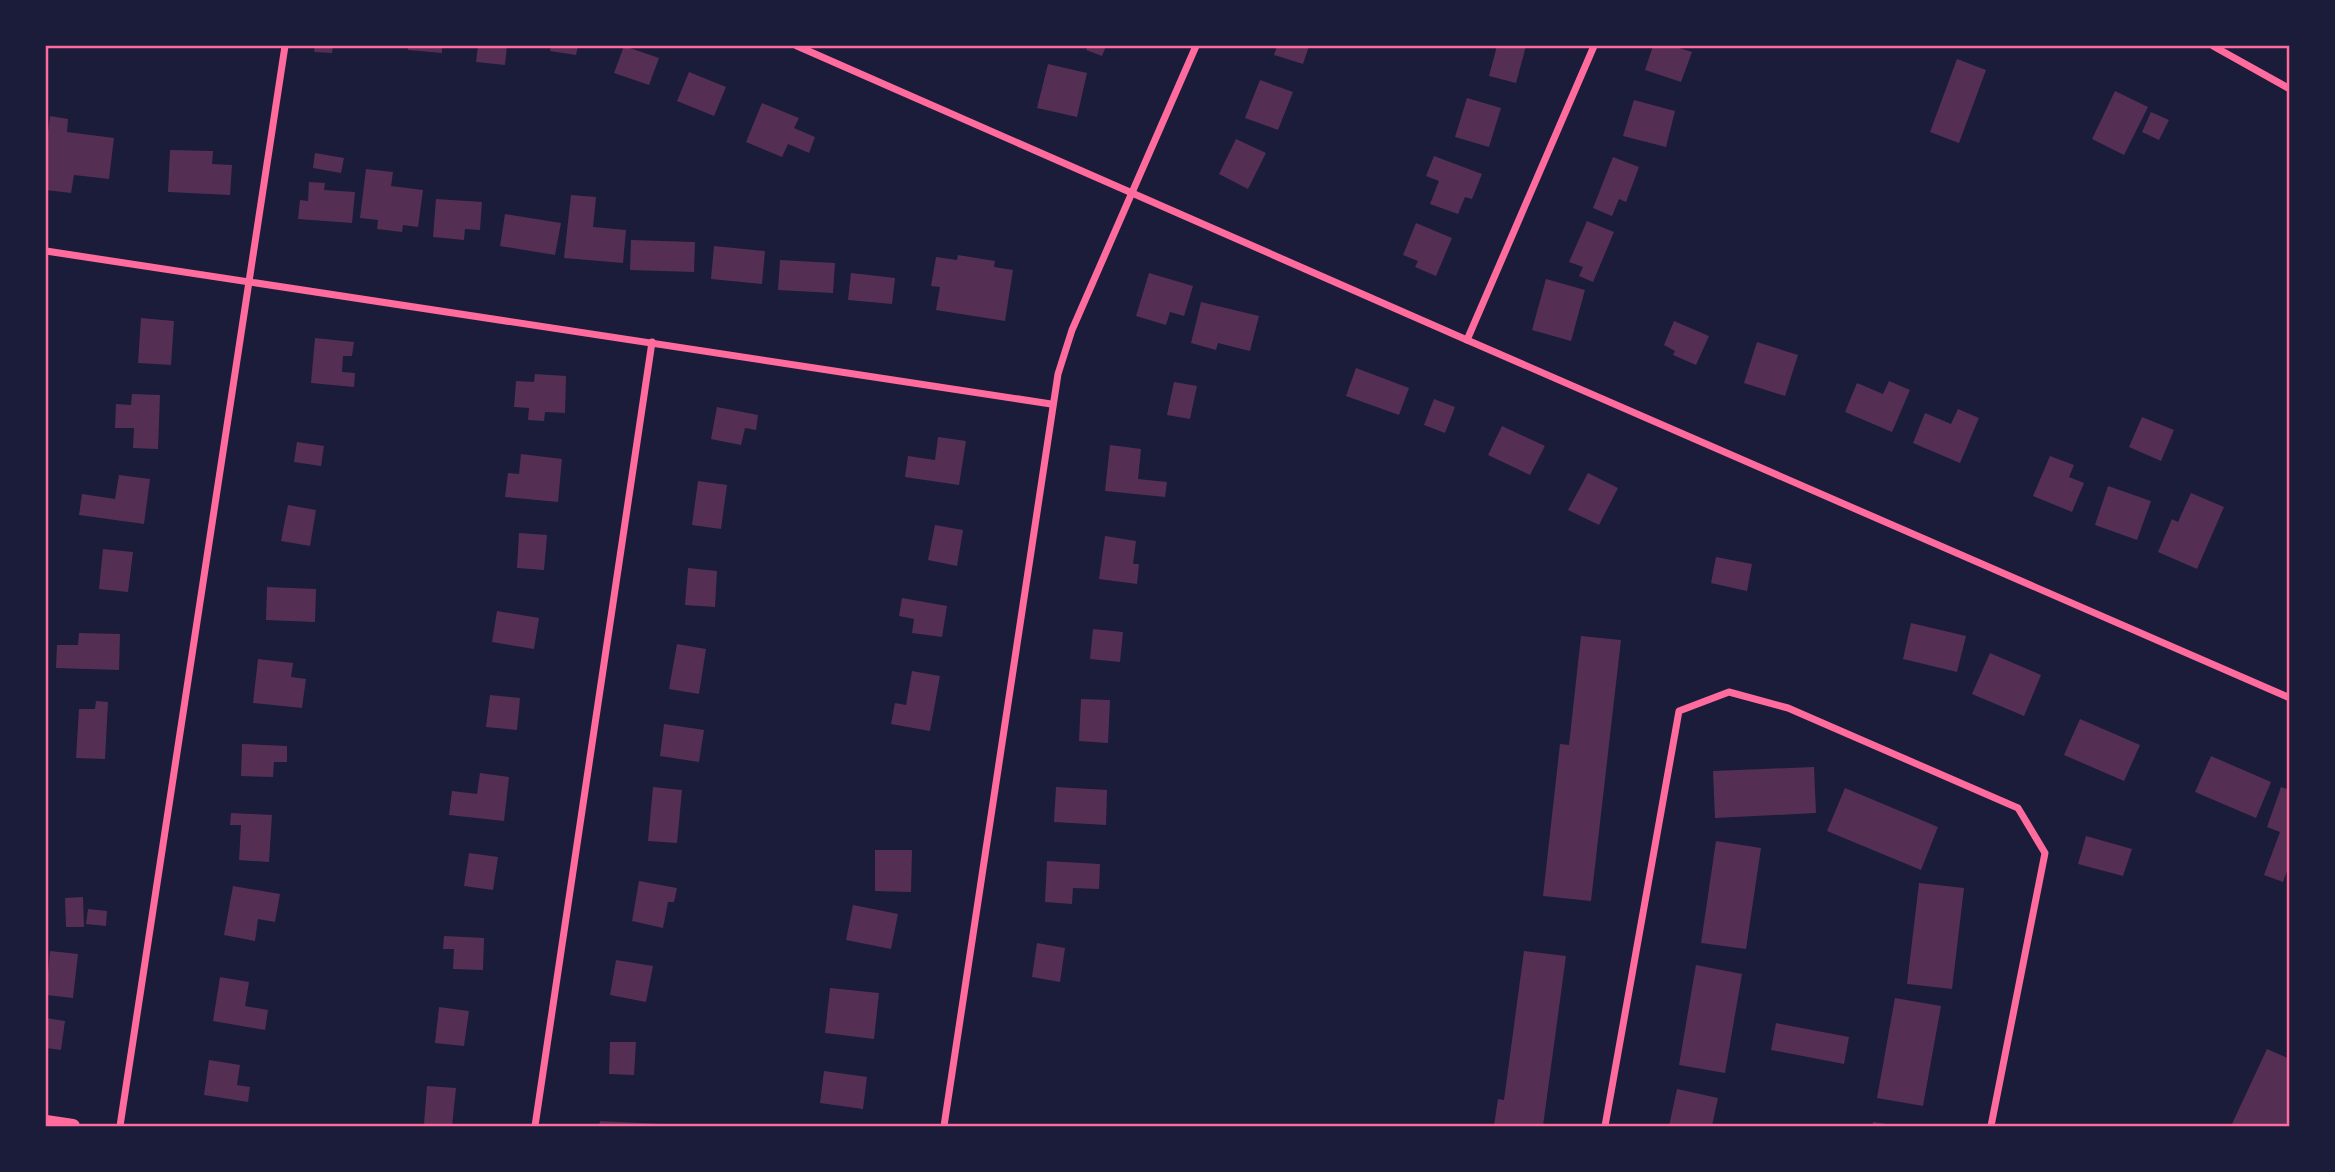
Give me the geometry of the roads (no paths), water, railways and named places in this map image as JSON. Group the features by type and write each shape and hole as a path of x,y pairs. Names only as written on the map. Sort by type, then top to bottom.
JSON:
{"main road":[{"path":"46,1122 73,1126"}],"street":[{"path":"120,1126 285,46"},
{"path":"797,46 1466,341 2290,698"},
{"path":"944,1126 1051,404 1058,374 1072,330 1196,46"},
{"path":"1466,341 1594,46"},
{"path":"2213,46 2290,89"},
{"path":"46,251 1051,404"},
{"path":"535,1126 652,342"},
{"path":"1605,1126 1679,712 1729,692 1788,708 2018,808 2045,853 1991,1126"}]}
